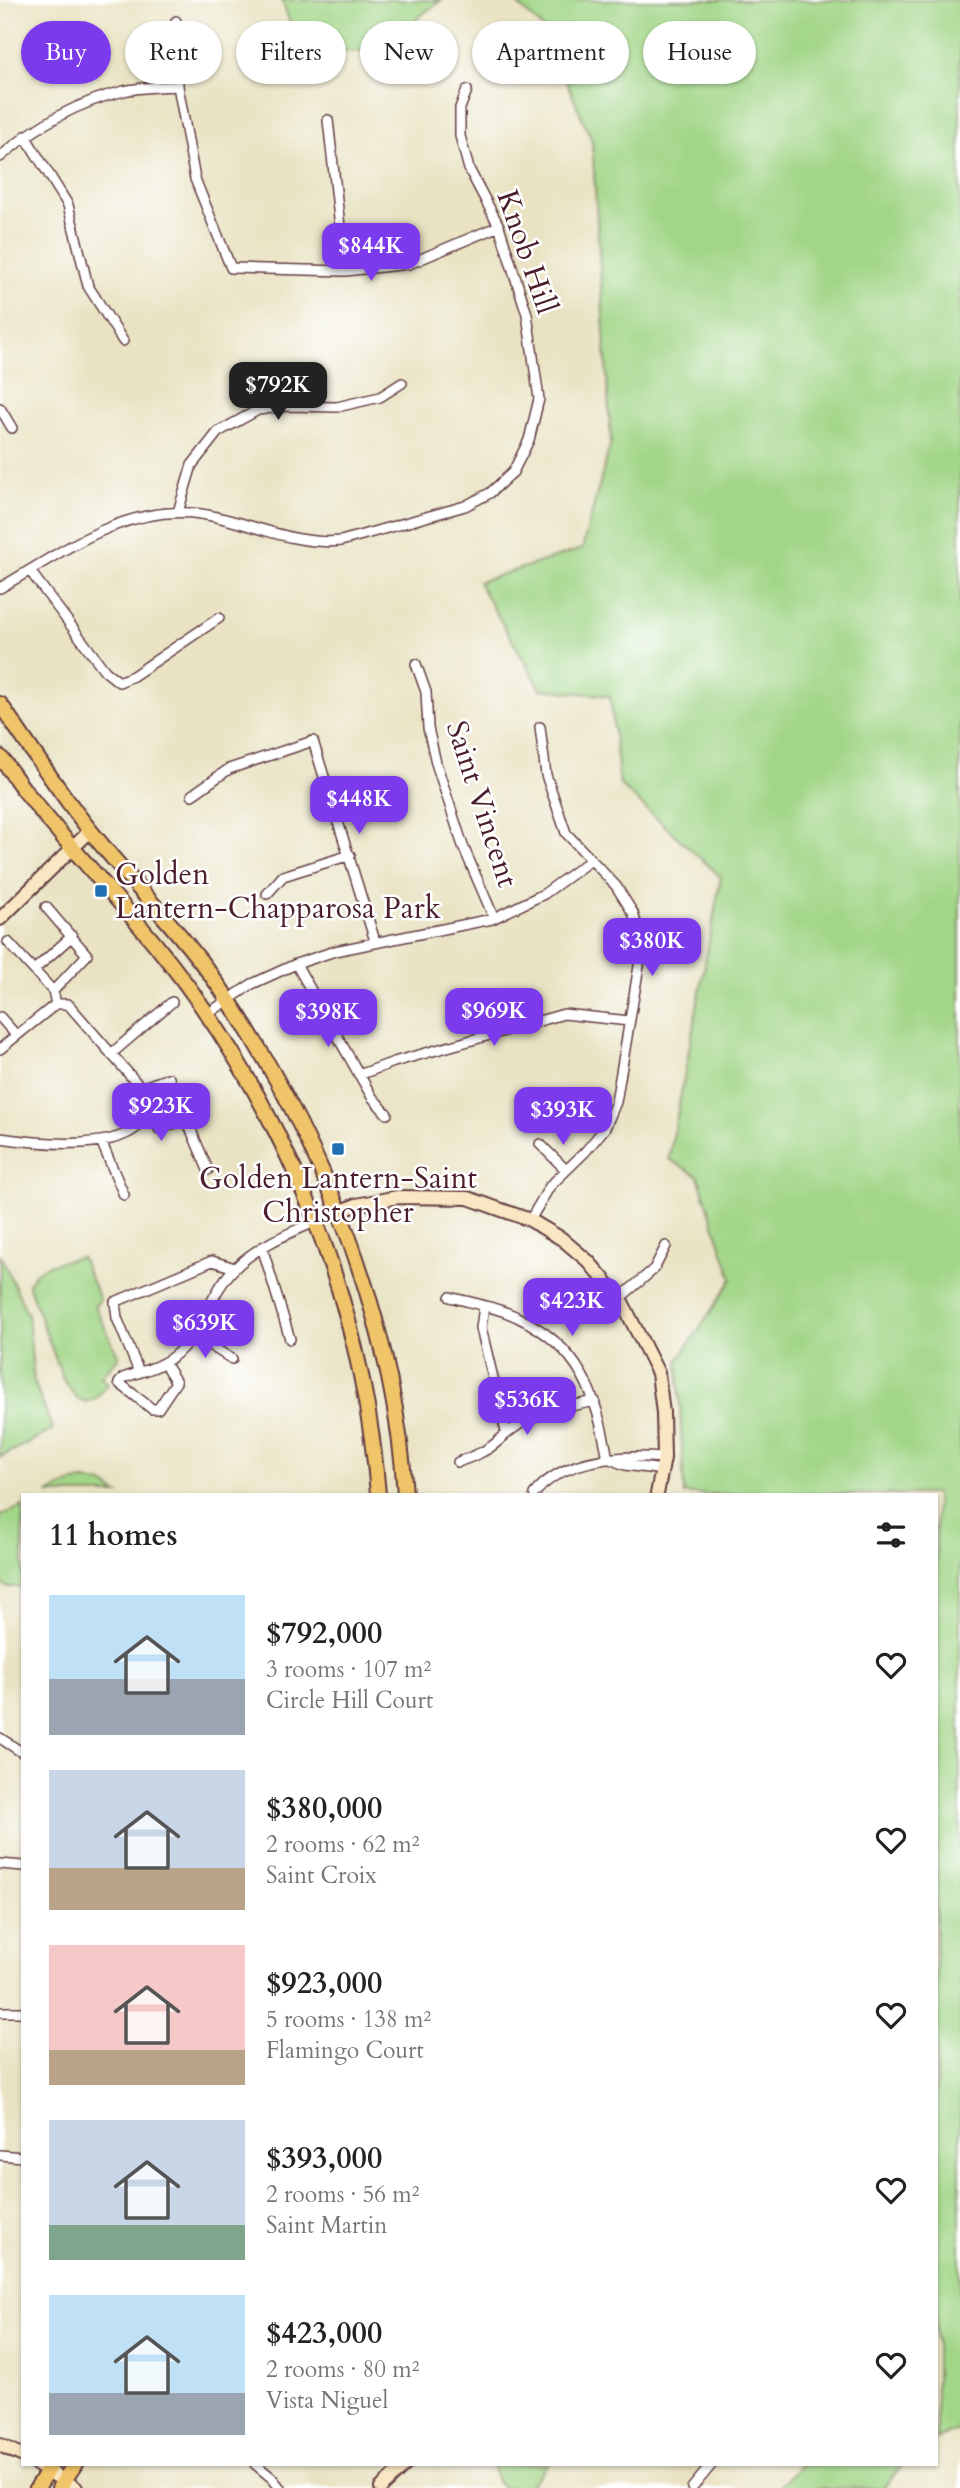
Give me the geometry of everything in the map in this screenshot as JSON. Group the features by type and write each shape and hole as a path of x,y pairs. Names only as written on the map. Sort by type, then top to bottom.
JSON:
{"main road":[{"path":"0,704 90,831 131,877 229,1000 295,1113 338,1212 374,1315 392,1389 405,1493"},
{"path":"0,757 73,849 155,945 206,1015 271,1119 332,1265 350,1329 374,1449 378,1493"},
{"path":"66,2486 74,2466"},
{"path":"37,2488 45,2467"}],"street":[{"path":"0,157 25,136 78,105 125,90 178,86 195,179 231,268 345,271 409,264 499,226"},
{"name":"Knob Hill","path":"178,512 202,514 299,540 321,543 341,541 465,506 490,493 513,472 529,440 539,399 527,314 499,226 469,169 460,136 460,108 467,90"},
{"path":"328,120 345,271"},
{"path":"25,136 68,205 88,286 123,341"},
{"path":"0,589 100,530 144,516 178,512 192,465 218,432 258,411 287,406 337,407 380,397 402,383"},
{"path":"0,408 12,428"},
{"path":"30,571 105,671 119,682 133,676 219,618"},
{"name":"Saint Vincent","path":"416,664 426,692 428,728 436,763 463,846 494,918"},
{"path":"530,1220 550,1186 605,1128 616,1102 640,960 639,933 632,913 615,886 566,833 546,775 540,727"},
{"path":"192,795 229,769 313,741 375,941"},
{"path":"0,919 90,831"},
{"path":"267,894 283,876 350,855"},
{"path":"206,1015 252,984 296,964 375,941 494,918 544,894 591,860"},
{"path":"46,907 88,955 52,990"},
{"path":"34,970 72,936"},
{"path":"8,943 52,990 55,1004"},
{"path":"296,964 372,1097 387,1114"},
{"path":"111,1054 172,1002"},
{"path":"0,1049 55,1004 68,1004 141,1088 146,1100 146,1113 137,1127 121,1135 101,1140 43,1144 0,1138"},
{"path":"359,1075 394,1062 564,1014 629,1021"},
{"path":"0,1017 16,1035"},
{"path":"141,1088 169,1078 208,1170"},
{"path":"146,1113 154,1118 159,1129 186,1119"},
{"path":"101,1140 124,1195"},
{"path":"540,1144 566,1170"},
{"path":"164,1363 176,1382 158,1409 155,1410 119,1383 123,1378 164,1363 178,1352 193,1335 235,1268 262,1247 356,1205 398,1197 468,1198 530,1220 562,1239 589,1261 620,1298 658,1373 663,1413 664,1464 657,1493"},
{"path":"620,1298 654,1269 666,1246"},
{"path":"262,1247 290,1339"},
{"path":"139,1371 117,1318 115,1302 212,1261 235,1268"},
{"path":"450,1297 515,1316 546,1333 576,1363 596,1401 608,1459"},
{"path":"484,1306 481,1328 506,1432"},
{"path":"193,1335 232,1359"},
{"path":"458,1462 496,1444 506,1432 542,1413 596,1401"},
{"path":"535,1493 566,1470 608,1459 625,1465 664,1464"},
{"path":"0,1738 21,1752"},
{"path":"0,1864 21,1866"},
{"path":"0,2012 21,2012"},
{"path":"0,2155 21,2157"},
{"path":"0,2445 21,2455"},
{"path":"257,2466 280,2488"},
{"path":"381,2488 404,2466"},
{"path":"692,2488 710,2466"},
{"path":"45,2467 66,2486"}],"green space":[{"path":"282,0 441,0 414,21 360,21 360,52 346,51 346,21 289,21"},
{"path":"513,0 960,0 960,2429 938,2438 938,1493 684,1493 678,1361 732,1279 698,1176 669,1159 721,877 620,785 610,696 541,689 478,582 582,549 611,442 592,140 568,84 629,84 629,21 536,21"},
{"path":"0,1254 28,1315 34,1382 53,1430 0,1457"},
{"path":"81,1257 100,1300 95,1306 119,1357 101,1377 108,1384 95,1399 86,1402 76,1398 63,1379 28,1284 44,1267"},
{"path":"73,1482 101,1483 116,1493 49,1493"},
{"path":"21,1507 21,1587 7,1587 0,1583 0,1516"},
{"path":"493,2466 546,2466 527,2488 503,2488 497,2481"},
{"path":"800,2466 902,2466 883,2488 779,2488"}],"place":[{"name":"Golden Lantern-Chapparosa Park","path":"101,891"},
{"name":"Golden Lantern-Saint Christopher","path":"338,1149"}]}
